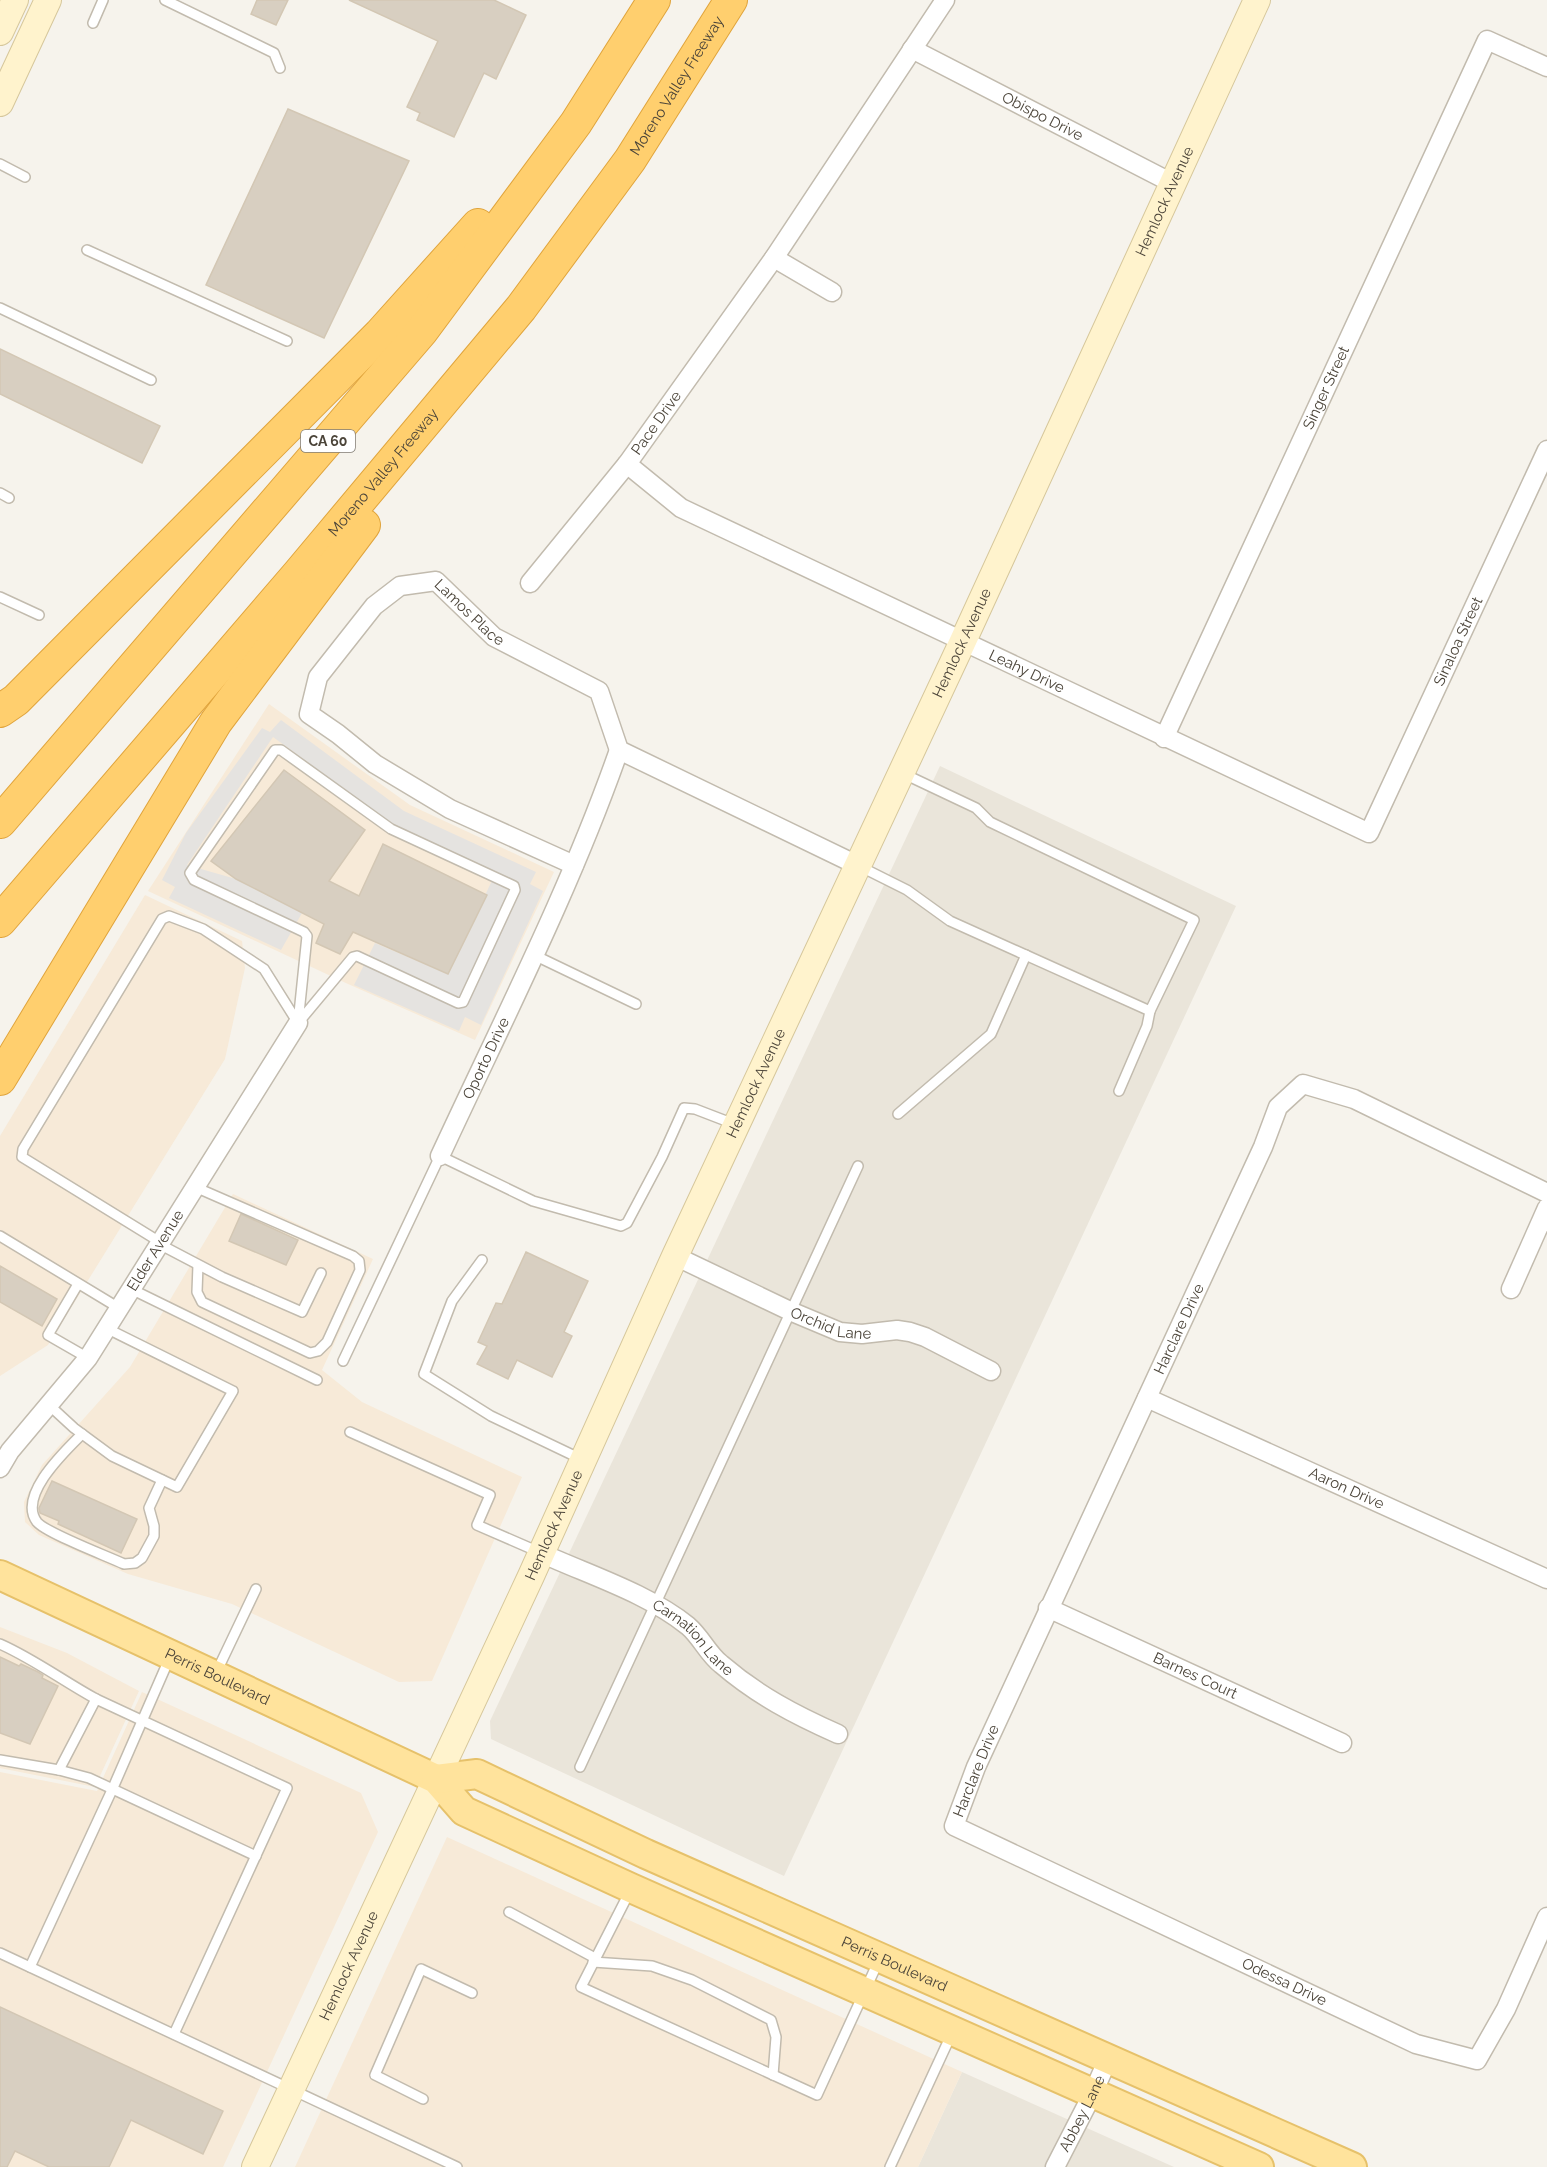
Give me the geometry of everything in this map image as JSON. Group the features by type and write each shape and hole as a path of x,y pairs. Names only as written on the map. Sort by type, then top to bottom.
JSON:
{"highway":[{"name":"CA 60","path":"0,822 422,331 576,123 654,0"},
{"name":"Moreno Valley Freeway","path":"0,921 299,573 521,308 630,160 731,0"},
{"path":"0,711 16,699 380,334 493,208 630,39"},
{"path":"0,1079 216,722 345,552 521,308"}],"main road":[{"name":"Perris Boulevard","path":"0,1575 436,1779 465,1811 631,1888 1259,2167"},
{"name":"Perris Boulevard","path":"436,1779 477,1774 646,1854 1352,2167"}],"street":[{"path":"0,32 15,0"},
{"path":"0,103 48,0"},
{"name":"Pace Drive","path":"530,583 627,464 774,258 945,0"},
{"name":"Hemlock Avenue","path":"255,2167 584,1460 675,1256 963,642 1257,0"},
{"name":"Singer Street","path":"1164,738 1487,40 1547,67"},
{"name":"Obispo Drive","path":"912,49 1172,183"},
{"path":"774,258 832,292"},
{"name":"Sinaloa Street","path":"1369,833 1547,450"},
{"name":"Leahy Drive","path":"627,464 681,508 1369,833"},
{"name":"Lamos Place","path":"574,865 450,809 375,764 309,714 318,677 374,606 400,586 436,581 494,637 599,691 619,750"},
{"path":"619,750 857,865"},
{"name":"Oporto Drive","path":"440,1156 574,865 599,808 619,750"},
{"name":"Elder Avenue","path":"0,1468 10,1451 88,1358 298,1023"},
{"name":"Harclare Drive","path":"954,1826 976,1767 1263,1147 1278,1107 1303,1084 1354,1099 1547,1194"},
{"path":"1511,1289 1547,1208"},
{"name":"Orchid Lane","path":"675,1256 790,1311 840,1332 862,1334 897,1330 910,1332 925,1337 991,1371"},
{"name":"Aaron Drive","path":"1147,1398 1547,1579"},
{"name":"Carnation Lane","path":"541,1553 656,1604 690,1628 719,1663 764,1697 791,1713 838,1734"},
{"name":"Barnes Court","path":"1048,1608 1342,1743"},
{"name":"Odessa Drive","path":"954,1826 1416,2044 1477,2060 1506,2009 1547,1917"},
{"name":"Abbey Lane","path":"1055,2167 1108,2059"}],"lane":[{"path":"93,23 104,0"},
{"path":"165,0 274,53 280,68"},
{"path":"0,164 25,177"},
{"path":"87,250 287,341"},
{"path":"0,308 151,380"},
{"path":"0,597 39,615"},
{"path":"275,750 281,750 391,829 514,886 515,890 463,1002 458,1003 357,956 353,957 298,1023 307,936 304,932 194,880 190,873 275,750"},
{"path":"901,772 976,808 990,822 1194,920 1150,1011 1147,1026 1119,1091"},
{"path":"857,865 907,890 950,921 1150,1011"},
{"path":"298,1023 264,969 203,929 169,916 162,919 23,1149 22,1156 198,1265 302,1312 321,1273"},
{"path":"534,955 636,1004"},
{"path":"898,1114 991,1034 1026,955"},
{"path":"440,1156 533,1201 621,1226 627,1223 662,1157 684,1108 695,1109 737,1125"},
{"name":"Oporto Drive","path":"343,1361 440,1156"},
{"path":"580,1767 858,1166"},
{"path":"195,1187 353,1256 359,1261 360,1270 327,1342 318,1351 310,1353 202,1302 197,1292 198,1265"},
{"path":"0,1236 119,1308"},
{"path":"482,1260 452,1301 424,1374 491,1416 584,1460"},
{"path":"78,1284 48,1335 88,1358"},
{"path":"131,1288 317,1380"},
{"path":"49,1405 112,1456 177,1487 233,1391 106,1328"},
{"path":"350,1432 490,1495 477,1525 541,1553"},
{"path":"82,1434 50,1468 33,1501 33,1515 45,1528 124,1564 135,1563 142,1558 154,1536 149,1508 162,1480"},
{"path":"215,1675 256,1588"},
{"path":"0,1644 29,1657 59,1679 96,1699 287,1788 174,2034"},
{"path":"30,1967 112,1790 171,1655"},
{"path":"58,1770 96,1699"},
{"path":"0,1760 89,1778 256,1856"},
{"path":"631,1888 581,1987 818,2095 863,1991 880,1958"},
{"path":"509,1912 594,1960 652,1966 692,1980 771,2020 776,2037 773,2075"},
{"path":"0,1953 457,2167"},
{"path":"423,2099 375,2075 421,1969 472,1993"},
{"path":"891,2167 953,2031"}],"shaded area":[{"path":"269,704 410,805 554,872 475,1040 148,891"},
{"path":"281,720 404,811 536,872 530,884 543,891 481,1025 465,1017 459,1031 354,985 375,943 448,974 496,872 395,826 273,737 187,865 236,879 302,913 281,950 169,898 175,887 162,880 186,833 262,728 270,732"},
{"path":"940,766 1236,906 784,1876 491,1739 490,1721"},
{"path":"145,895 242,941 245,968 225,1059 48,1345 0,1376 0,1136"},
{"path":"233,1194 373,1259 322,1370 362,1402 522,1477 432,1681 399,1682 232,1604 128,1574 39,1535 25,1522 24,1502 42,1465 130,1367"},
{"path":"0,1627 67,1653 139,1691 95,1787 0,1768"},
{"path":"142,1692 361,1793 378,1832 223,2167 0,2167 0,1772 97,1791"},
{"path":"447,1837 962,2072 918,2167 295,2167"},
{"path":"962,2072 1174,2167 918,2167"}],"building":[{"path":"257,0 288,0 276,25 251,14"},
{"path":"349,0 494,0 526,15 496,79 484,73 454,137 417,120 420,113 407,107 438,41"},
{"path":"288,109 409,161 324,338 206,285"},
{"path":"0,349 160,426 142,463 0,394"},
{"path":"284,770 365,830 329,881 359,896 383,844 487,895 448,974 353,932 340,954 316,943 324,924 236,879 211,861"},
{"path":"241,1214 298,1240 286,1265 229,1241"},
{"path":"526,1252 588,1281 564,1332 572,1336 552,1377 517,1360 508,1379 477,1364 487,1346 478,1342 496,1303 502,1304"},
{"path":"0,1266 57,1299 42,1326 0,1302"},
{"path":"52,1481 137,1519 121,1553 58,1524 59,1521 40,1513 39,1508"},
{"path":"0,1657 38,1672 43,1675 42,1678 58,1686 30,1744 0,1733"},
{"path":"0,2007 223,2111 203,2154 131,2120 109,2167 49,2167 15,2151 7,2167 0,2167"}]}
